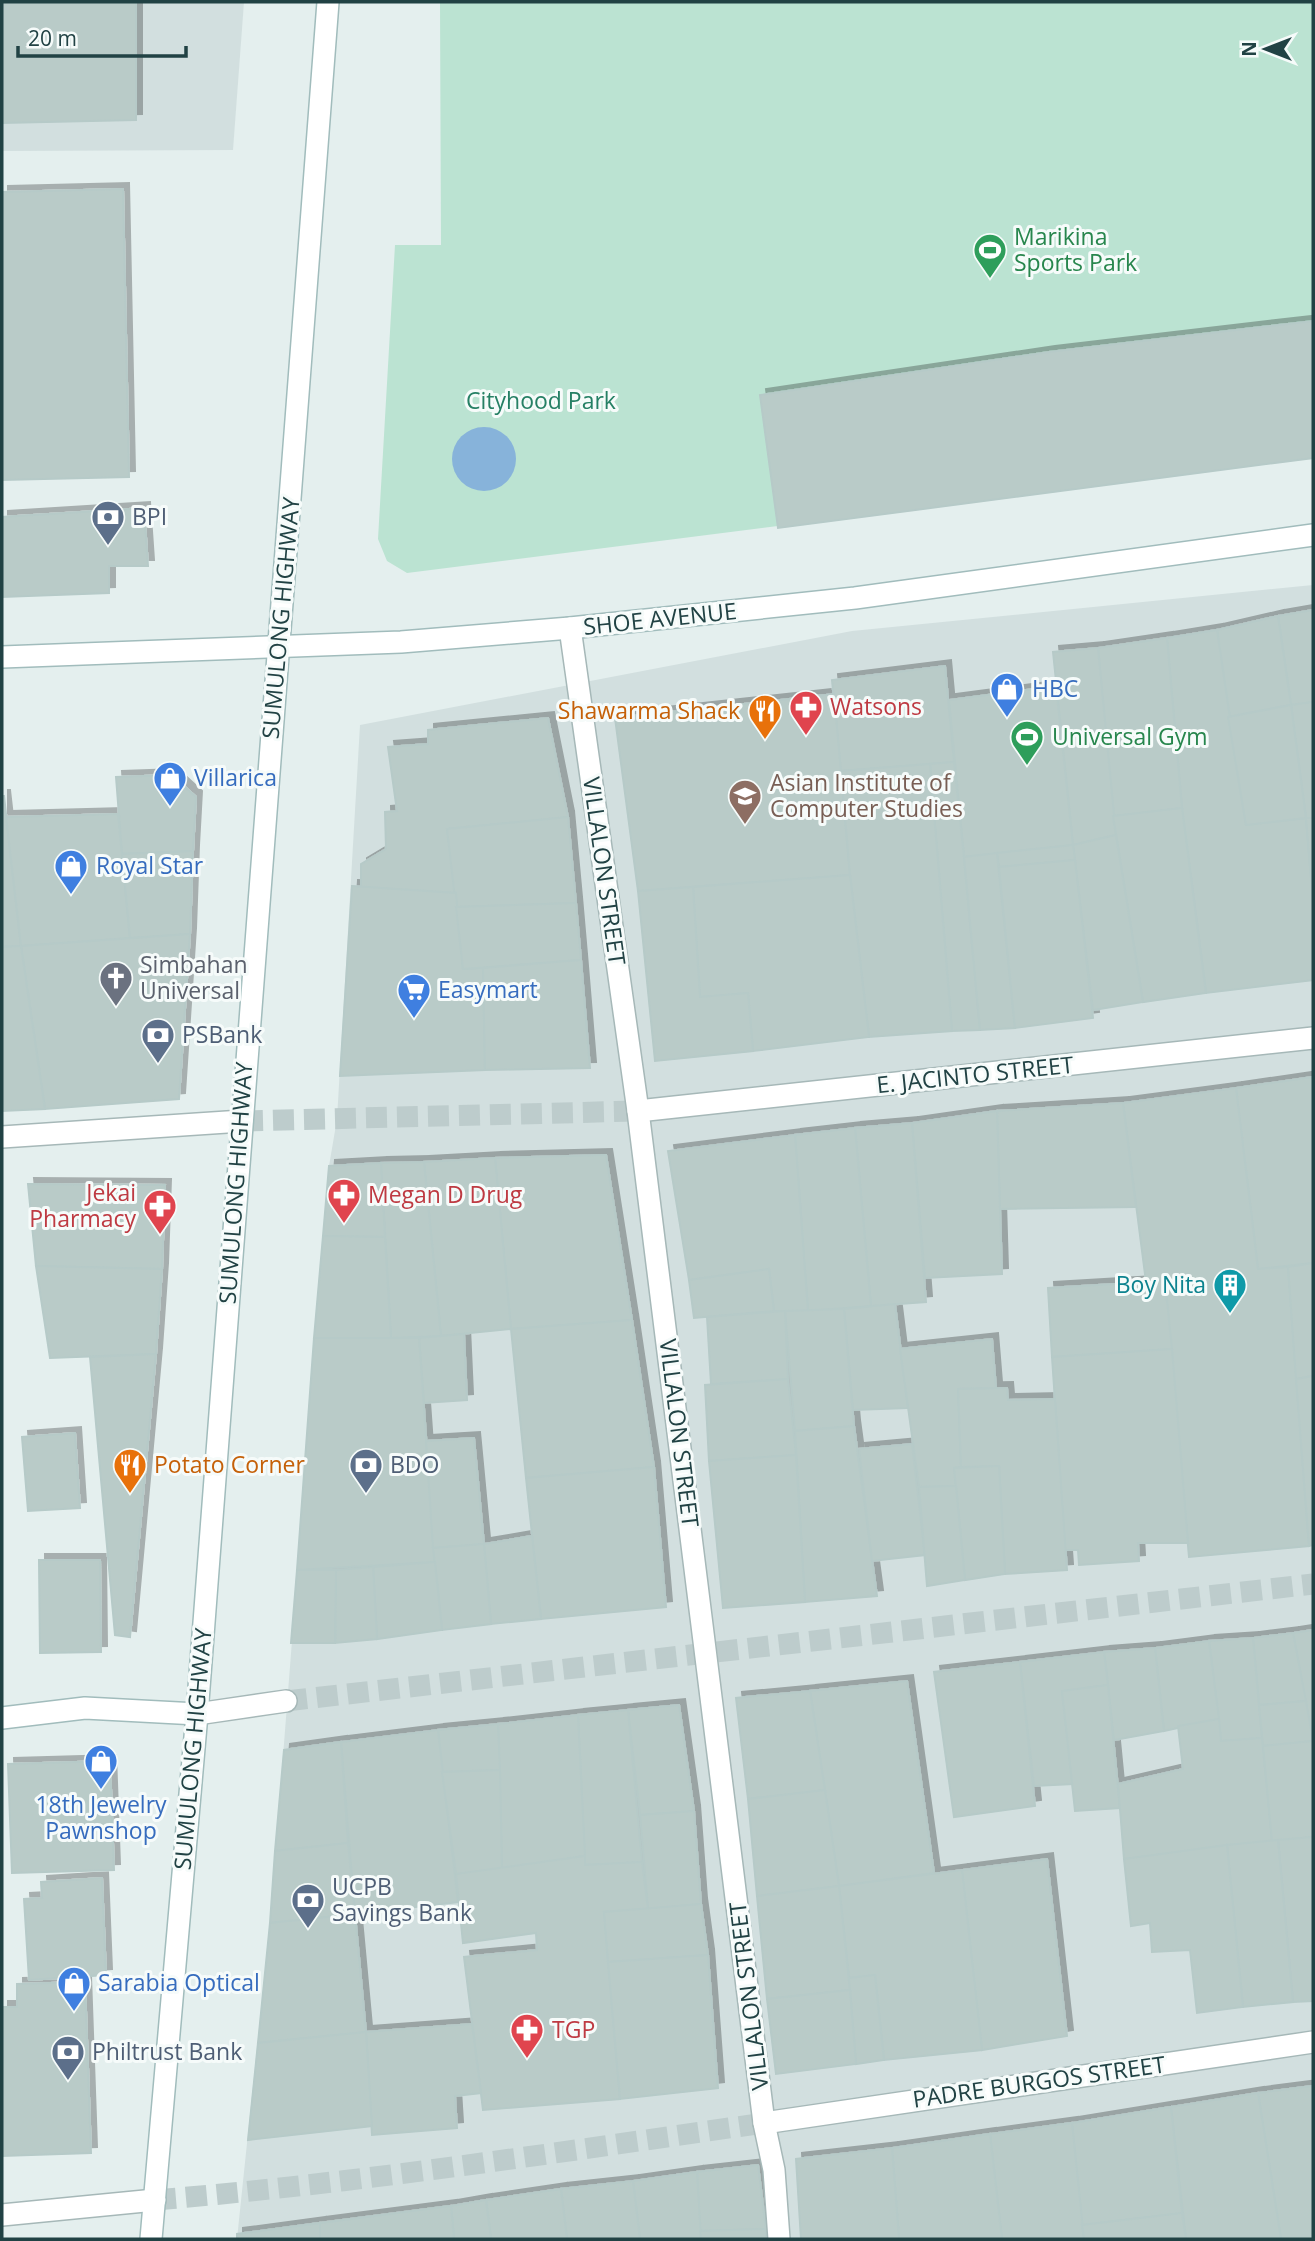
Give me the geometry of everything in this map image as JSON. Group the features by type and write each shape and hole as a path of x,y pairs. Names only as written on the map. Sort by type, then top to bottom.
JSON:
{"street":[{"name":"SUMULONG HIGHWAY","path":"151,2239 197,1714 328,2"},
{"name":"SHOE AVENUE","path":"2,657 401,642 570,628 855,598 1313,536"},
{"name":"VILLALON STREET","path":"570,628 638,1111 764,2123 774,2170 779,2239"},
{"name":"E. JACINTO STREET","path":"638,1111 1313,1038"},
{"path":"2,1137 242,1121"},
{"path":"2,1718 85,1708 197,1714 286,1702"},
{"name":"PADRE BURGOS STREET","path":"764,2123 1313,2042"},
{"path":"2,2215 155,2200"}],"shaded area":[{"path":"2,2 244,2 233,150 2,151"},
{"path":"1313,585 1313,2239 237,2239 270,1923 329,1166 337,1119 360,725 852,631"}],"green space":[{"name":"Marikina Sports Park","path":"440,2 1313,2 1313,458 407,573 387,561 378,539 395,245 441,245"}],"water":[{"path":"484,427 502,433 510,441 516,459 510,477 502,485 484,491 466,485 458,477 452,459 458,441 466,433"}],"building":[{"path":"2,2 136,2 136,120 2,123"},
{"path":"123,189 129,477 2,480 2,192"},
{"path":"1313,321 1313,458 778,528 760,395 1049,352"},
{"path":"144,508 148,566 109,566 109,593 2,597 2,517"},
{"path":"1313,610 1313,702 1291,705 1278,616"},
{"path":"1278,616 1291,705 1228,717 1217,630"},
{"path":"1217,630 1246,825 1306,818 1313,902 1313,980 1206,993 1182,808 1167,638"},
{"path":"1167,638 1182,808 1113,816 1098,648"},
{"path":"1098,648 1116,835 1073,845 1053,652"},
{"path":"945,666 954,762 841,771 832,680"},
{"path":"1056,686 1073,845 964,857 949,700"},
{"path":"834,694 850,875 638,891 615,718"},
{"path":"1313,702 1313,818 1306,818 1291,705"},
{"path":"1291,705 1306,818 1246,825 1228,717"},
{"path":"548,718 568,817 447,829 456,893 361,887 361,864 386,849 385,812 397,811 388,747 428,744 428,730"},
{"path":"954,762 980,1030 952,1031 930,764"},
{"path":"930,764 952,1031 869,1037 841,771"},
{"path":"172,775 196,797 193,851 122,854 116,777"},
{"path":"4,796 21,946 2,947"},
{"path":"1182,808 1206,993 1143,1002 1113,816"},
{"name":"Royal Star","path":"118,814 130,938 21,946 6,817"},
{"path":"568,817 576,903 456,907 447,829"},
{"path":"1306,818 1313,818 1313,902"},
{"path":"1116,835 1143,1002 1093,1010 1073,845"},
{"path":"1073,845 1075,860 999,867 997,853"},
{"path":"193,851 190,934 130,938 122,854"},
{"path":"997,853 1015,1028 980,1030 964,857"},
{"path":"1075,860 1093,1018 1015,1028 999,867"},
{"path":"850,875 869,1037 753,1051 748,993 700,997 693,887"},
{"name":"Easymart","path":"352,886 456,893 463,969 483,968 485,1070 340,1076"},
{"path":"693,887 700,997 748,993 753,1051 655,1061 638,891"},
{"path":"576,903 581,960 463,969 456,907"},
{"path":"190,934 179,1099 45,1109 21,946"},
{"path":"21,946 45,1109 2,1111 2,947"},
{"path":"581,960 590,1068 485,1070 483,968"},
{"path":"1313,1077 1313,1263 1258,1269 1236,1088"},
{"name":"Boy Nita","path":"1236,1088 1258,1269 1288,1267 1309,1546 1189,1557 1165,1281 1146,1282 1123,1103"},
{"path":"1123,1103 1136,1207 1000,1209 997,1111"},
{"path":"997,1111 1002,1274 925,1278 912,1123"},
{"path":"912,1123 926,1302 871,1306 855,1128"},
{"path":"855,1128 871,1306 808,1311 795,1135"},
{"path":"795,1135 808,1311 774,1311 769,1269 689,1280 668,1151"},
{"path":"606,1155 632,1320 511,1329 495,1158"},
{"path":"495,1158 511,1329 441,1336 424,1162"},
{"path":"424,1162 441,1336 391,1338 381,1163"},
{"path":"381,1163 385,1237 323,1236 329,1166"},
{"path":"28,1184 165,1185 162,1269 36,1266"},
{"path":"323,1236 385,1237 391,1338 314,1338"},
{"path":"1313,1263 1313,1376 1296,1379 1288,1267"},
{"path":"36,1266 162,1269 156,1354 50,1358"},
{"path":"769,1269 774,1311 694,1318 689,1280"},
{"path":"1165,1281 1172,1349 1052,1357 1048,1288"},
{"path":"895,1304 908,1408 853,1410 844,1309"},
{"path":"844,1309 854,1426 795,1431 785,1311"},
{"path":"785,1311 788,1379 711,1384 707,1317"},
{"path":"632,1320 654,1467 526,1478 511,1329"},
{"path":"464,1334 467,1400 424,1403 419,1338"},
{"name":"BDO","path":"314,1338 419,1338 435,1562 297,1570"},
{"path":"992,1339 996,1388 958,1389 961,1467 954,1468 956,1486 919,1487 900,1349"},
{"path":"1172,1349 1188,1543 1138,1543 1139,1561 1079,1565 1078,1550 1065,1550 1052,1357"},
{"path":"156,1354 130,1637 115,1635 90,1357"},
{"path":"1313,1376 1313,1545 1309,1546 1296,1379"},
{"path":"788,1379 796,1455 709,1461 705,1385"},
{"path":"1007,1388 1008,1400 1055,1399 1067,1570 1005,1574 999,1466 961,1467 958,1389"},
{"path":"854,1426 877,1596 805,1602 795,1431"},
{"path":"75,1433 80,1508 28,1511 22,1437"},
{"path":"474,1438 484,1544 433,1548 426,1441"},
{"path":"912,1444 925,1555 872,1561 859,1449"},
{"path":"796,1455 805,1602 723,1608 709,1461"},
{"path":"999,1466 1005,1574 965,1580 954,1468"},
{"path":"654,1467 666,1607 541,1619 526,1478"},
{"path":"956,1486 965,1580 927,1586 919,1487"},
{"path":"532,1536 541,1619 491,1624 484,1544"},
{"path":"484,1544 491,1624 442,1630 433,1548"},
{"path":"39,1560 100,1560 101,1652 40,1653"},
{"path":"435,1562 442,1630 377,1639 373,1567"},
{"path":"373,1567 377,1639 335,1643 336,1570"},
{"path":"297,1570 336,1570 335,1643 291,1643"},
{"path":"1313,1630 1313,1743 1293,1633"},
{"path":"1293,1633 1306,1701 1259,1705 1253,1638"},
{"path":"1253,1638 1262,1738 1221,1741 1209,1641"},
{"path":"1209,1641 1219,1719 1164,1731 1155,1648"},
{"path":"1155,1648 1164,1731 1114,1740 1104,1652"},
{"path":"1104,1652 1108,1685 1062,1691 1073,1784 1034,1786 1020,1662"},
{"path":"1020,1662 1035,1806 954,1817 934,1672"},
{"path":"907,1681 934,1873 839,1886 810,1691"},
{"path":"1108,1685 1120,1808 1075,1811 1062,1691"},
{"path":"810,1691 825,1790 748,1799 736,1698"},
{"path":"1306,1701 1313,1741 1263,1746 1259,1705"},
{"path":"679,1705 694,1811 640,1815 628,1710"},
{"path":"628,1710 642,1862 585,1865 578,1715"},
{"path":"578,1715 585,1856 502,1869 498,1724"},
{"path":"1219,1719 1221,1741 1262,1738 1272,1841 1124,1859 1118,1784 1183,1769 1178,1726"},
{"path":"498,1724 500,1770 442,1772 438,1730"},
{"path":"438,1730 458,1902 355,1914 341,1742"},
{"path":"1313,1741 1313,1837 1272,1841 1263,1746"},
{"path":"341,1742 348,1843 275,1851 284,1750"},
{"path":"110,1761 114,1870 12,1873 8,1764"},
{"path":"500,1770 502,1869 456,1874 442,1772"},
{"path":"825,1790 839,1886 757,1896 748,1799"},
{"path":"694,1811 701,1904 648,1909 640,1815"},
{"path":"1313,1837 1313,2001 1293,2002 1278,1840"},
{"path":"1278,1840 1293,2002 1243,2007 1227,1845"},
{"path":"348,1843 355,1914 270,1923 275,1851"},
{"path":"1227,1845 1243,2007 1197,2013 1190,1950 1152,1952 1150,1923 1131,1926 1124,1859"},
{"path":"585,1856 585,1865 642,1862 648,1909 604,1912 620,2099 483,2110 464,1957 537,1950 536,1933 463,1943 456,1874"},
{"path":"1047,1859 1067,2036 982,2050 962,1870"},
{"path":"962,1870 982,2050 884,2060 875,1975 849,1978 839,1886"},
{"path":"102,1878 106,1975 29,1980 24,1899 42,1898 41,1882"},
{"path":"839,1886 850,1990 767,1999 757,1896"},
{"path":"701,1904 708,1955 608,1962 604,1912"},
{"path":"355,1914 366,2032 258,2043 270,1923"},
{"path":"708,1955 718,2088 620,2099 608,1962"},
{"path":"875,1975 884,2060 856,2064 849,1978"},
{"path":"85,1982 91,2153 2,2156 2,2007 17,2007 17,1984"},
{"path":"850,1990 856,2064 776,2074 767,1999"},
{"path":"472,2024 481,2093 455,2096 457,2128 372,2135 366,2032"},
{"path":"366,2032 372,2126 248,2140 258,2043"},
{"path":"1313,2086 1313,2239 1281,2239 1258,2093"},
{"path":"1258,2093 1281,2239 1186,2239 1171,2107"},
{"path":"1171,2107 1182,2213 1082,2225 1072,2123"},
{"path":"1072,2123 1084,2239 1002,2239 990,2134"},
{"path":"990,2134 1002,2239 899,2239 892,2148"},
{"path":"892,2148 899,2239 801,2239 796,2159"},
{"path":"758,2165 766,2229 700,2231 697,2172"},
{"path":"697,2172 701,2239 640,2239 633,2181"},
{"path":"633,2181 640,2239 567,2239 561,2189"},
{"path":"561,2189 567,2239 491,2239 486,2200"},
{"path":"486,2200 491,2239 454,2239 451,2206"},
{"path":"451,2206 454,2239 320,2239 320,2223"},
{"path":"1182,2213 1186,2239 1084,2239 1082,2225"},
{"path":"320,2223 320,2239 237,2239 237,2234"},
{"path":"766,2229 766,2239 701,2239 700,2231"}],"tunnel":[{"path":"242,1121 638,1111"},
{"path":"286,1701 1313,1584"},
{"path":"155,2200 384,2176 764,2123"}],"place":[{"name":"Marikina Sports Park","path":"990,280"},
{"name":"BPI","path":"108,547"},
{"name":"HBC","path":"1007,719"},
{"name":"Watsons","path":"806,737"},
{"name":"Shawarma Shack","path":"765,741"},
{"name":"Universal Gym","path":"1027,767"},
{"name":"Villarica","path":"170,808"},
{"name":"Asian Institute of Computer Studies","path":"745,826"},
{"name":"Royal Star","path":"71,896"},
{"name":"Simbahan Universal","path":"116,1008"},
{"name":"Easymart","path":"414,1020"},
{"name":"PSBank","path":"158,1065"},
{"name":"Megan D Drug","path":"344,1225"},
{"name":"Jekai Pharmacy","path":"160,1236"},
{"name":"Boy Nita","path":"1230,1315"},
{"name":"Potato Corner","path":"130,1495"},
{"name":"BDO","path":"366,1495"},
{"name":"18th Jewelry Pawnshop","path":"101,1791"},
{"name":"UCPB Savings Bank","path":"308,1930"},
{"name":"Sarabia Optical","path":"74,2013"},
{"name":"TGP","path":"527,2060"},
{"name":"Philtrust Bank","path":"68,2082"}],"park label":[{"name":"Cityhood Park","path":"541,401"}]}
